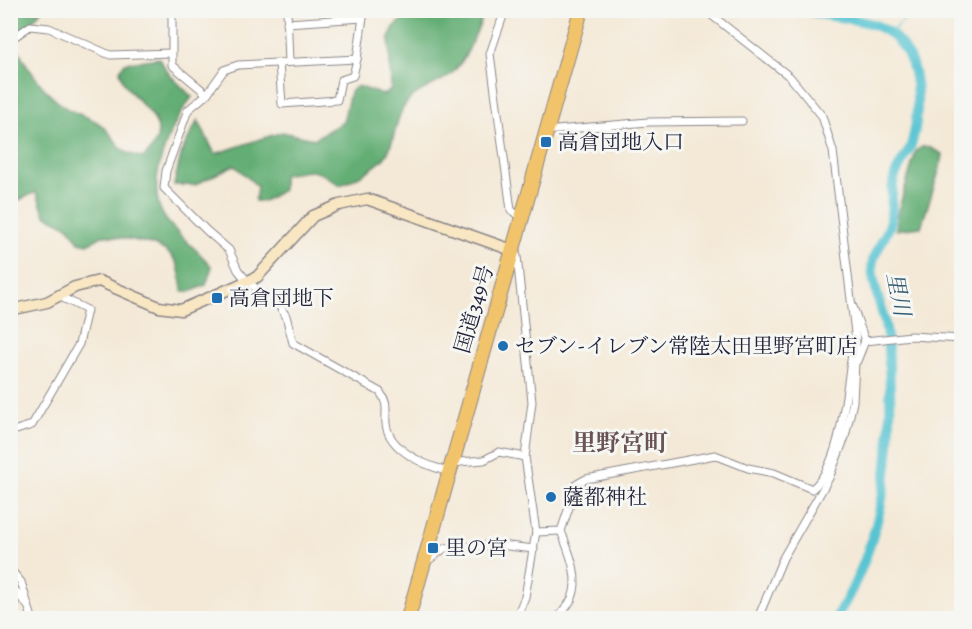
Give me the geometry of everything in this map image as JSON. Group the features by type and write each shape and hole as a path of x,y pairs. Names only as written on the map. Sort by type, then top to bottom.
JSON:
{"highway":[{"name":"国道349号","path":"408,618 520,217 581,10"}],"street":[{"path":"172,10 172,65 207,94"},
{"path":"286,10 289,62"},
{"path":"505,10 490,54 511,210 520,217"},
{"path":"705,10 790,77 822,116 833,151 855,338 856,365 849,422 833,468 783,558 758,618"},
{"path":"279,63 282,105 337,100 341,80 353,76 363,14 287,24"},
{"path":"10,40 30,26 49,28 110,55 171,53"},
{"path":"357,59 289,62 230,67 224,70 207,94 188,110 166,171 164,188 207,231 230,250 238,270 248,282 286,316 293,343 381,392 387,405 388,430 391,439 399,448 429,466 444,470 460,462 484,460 499,452 525,457"},
{"path":"545,131 648,122 742,121"},
{"path":"10,310 61,297 75,287 99,281 159,307 181,310 257,277 313,216 339,205 367,199 512,250 517,256 531,392 525,457 536,532 525,597 516,618"},
{"path":"10,432 32,425 79,344 87,310 61,297"},
{"path":"850,299 868,341 856,365"},
{"path":"868,341 911,336 962,339"},
{"path":"817,484 831,455 844,416 855,338"},
{"path":"558,618 572,597 574,585 572,564 561,531 577,484 585,479 715,455 748,468 774,473 806,489 812,489 833,468"},
{"path":"536,532 561,531"},
{"path":"423,565 445,548 500,545 534,549"},
{"path":"10,569 21,582 32,615"},
{"path":"10,584 32,615"}],"green space":[{"path":"414,10 485,11 471,45 456,69 444,79 420,91 405,105 401,111 391,146 385,157 376,165 357,178 339,185 325,175 313,171 283,175 283,190 264,201 255,201 257,186 234,165 195,185 174,185 182,151 198,120 215,154 282,132 314,139 343,122 350,92 358,86 383,95 391,90 389,38 394,27"},
{"path":"10,11 41,11 15,42 23,59 41,85 67,109 100,124 122,149 129,153 143,158 154,144 158,132 149,112 124,82 120,70 125,63 159,58 169,74 192,97 168,140 158,175 157,192 160,207 167,221 212,267 206,285 190,292 182,291 179,270 173,258 157,246 104,235 88,244 79,242 69,227 45,215 36,192 19,200 11,200"},
{"path":"922,147 929,147 942,154 940,168 921,227 896,230 899,208 916,151"}],"waterway":[{"name":"里川","path":"806,10 861,21 886,31 907,53 914,73 917,97 912,142 896,174 892,190 890,224 876,252 872,269 886,328 890,374 889,447 885,483 868,552 854,586 836,618"},
{"path":"890,34 913,10"}],"place":[{"name":"高倉団地入口","path":"546,142"},
{"name":"高倉団地下","path":"217,298"},
{"name":"セブン-イレブン常陸太田里野宮町店","path":"503,346"},
{"name":"薩都神社","path":"551,497"},
{"name":"里の宮","path":"433,548"}],"district":[{"name":"里野宮町","path":"620,443"}]}
